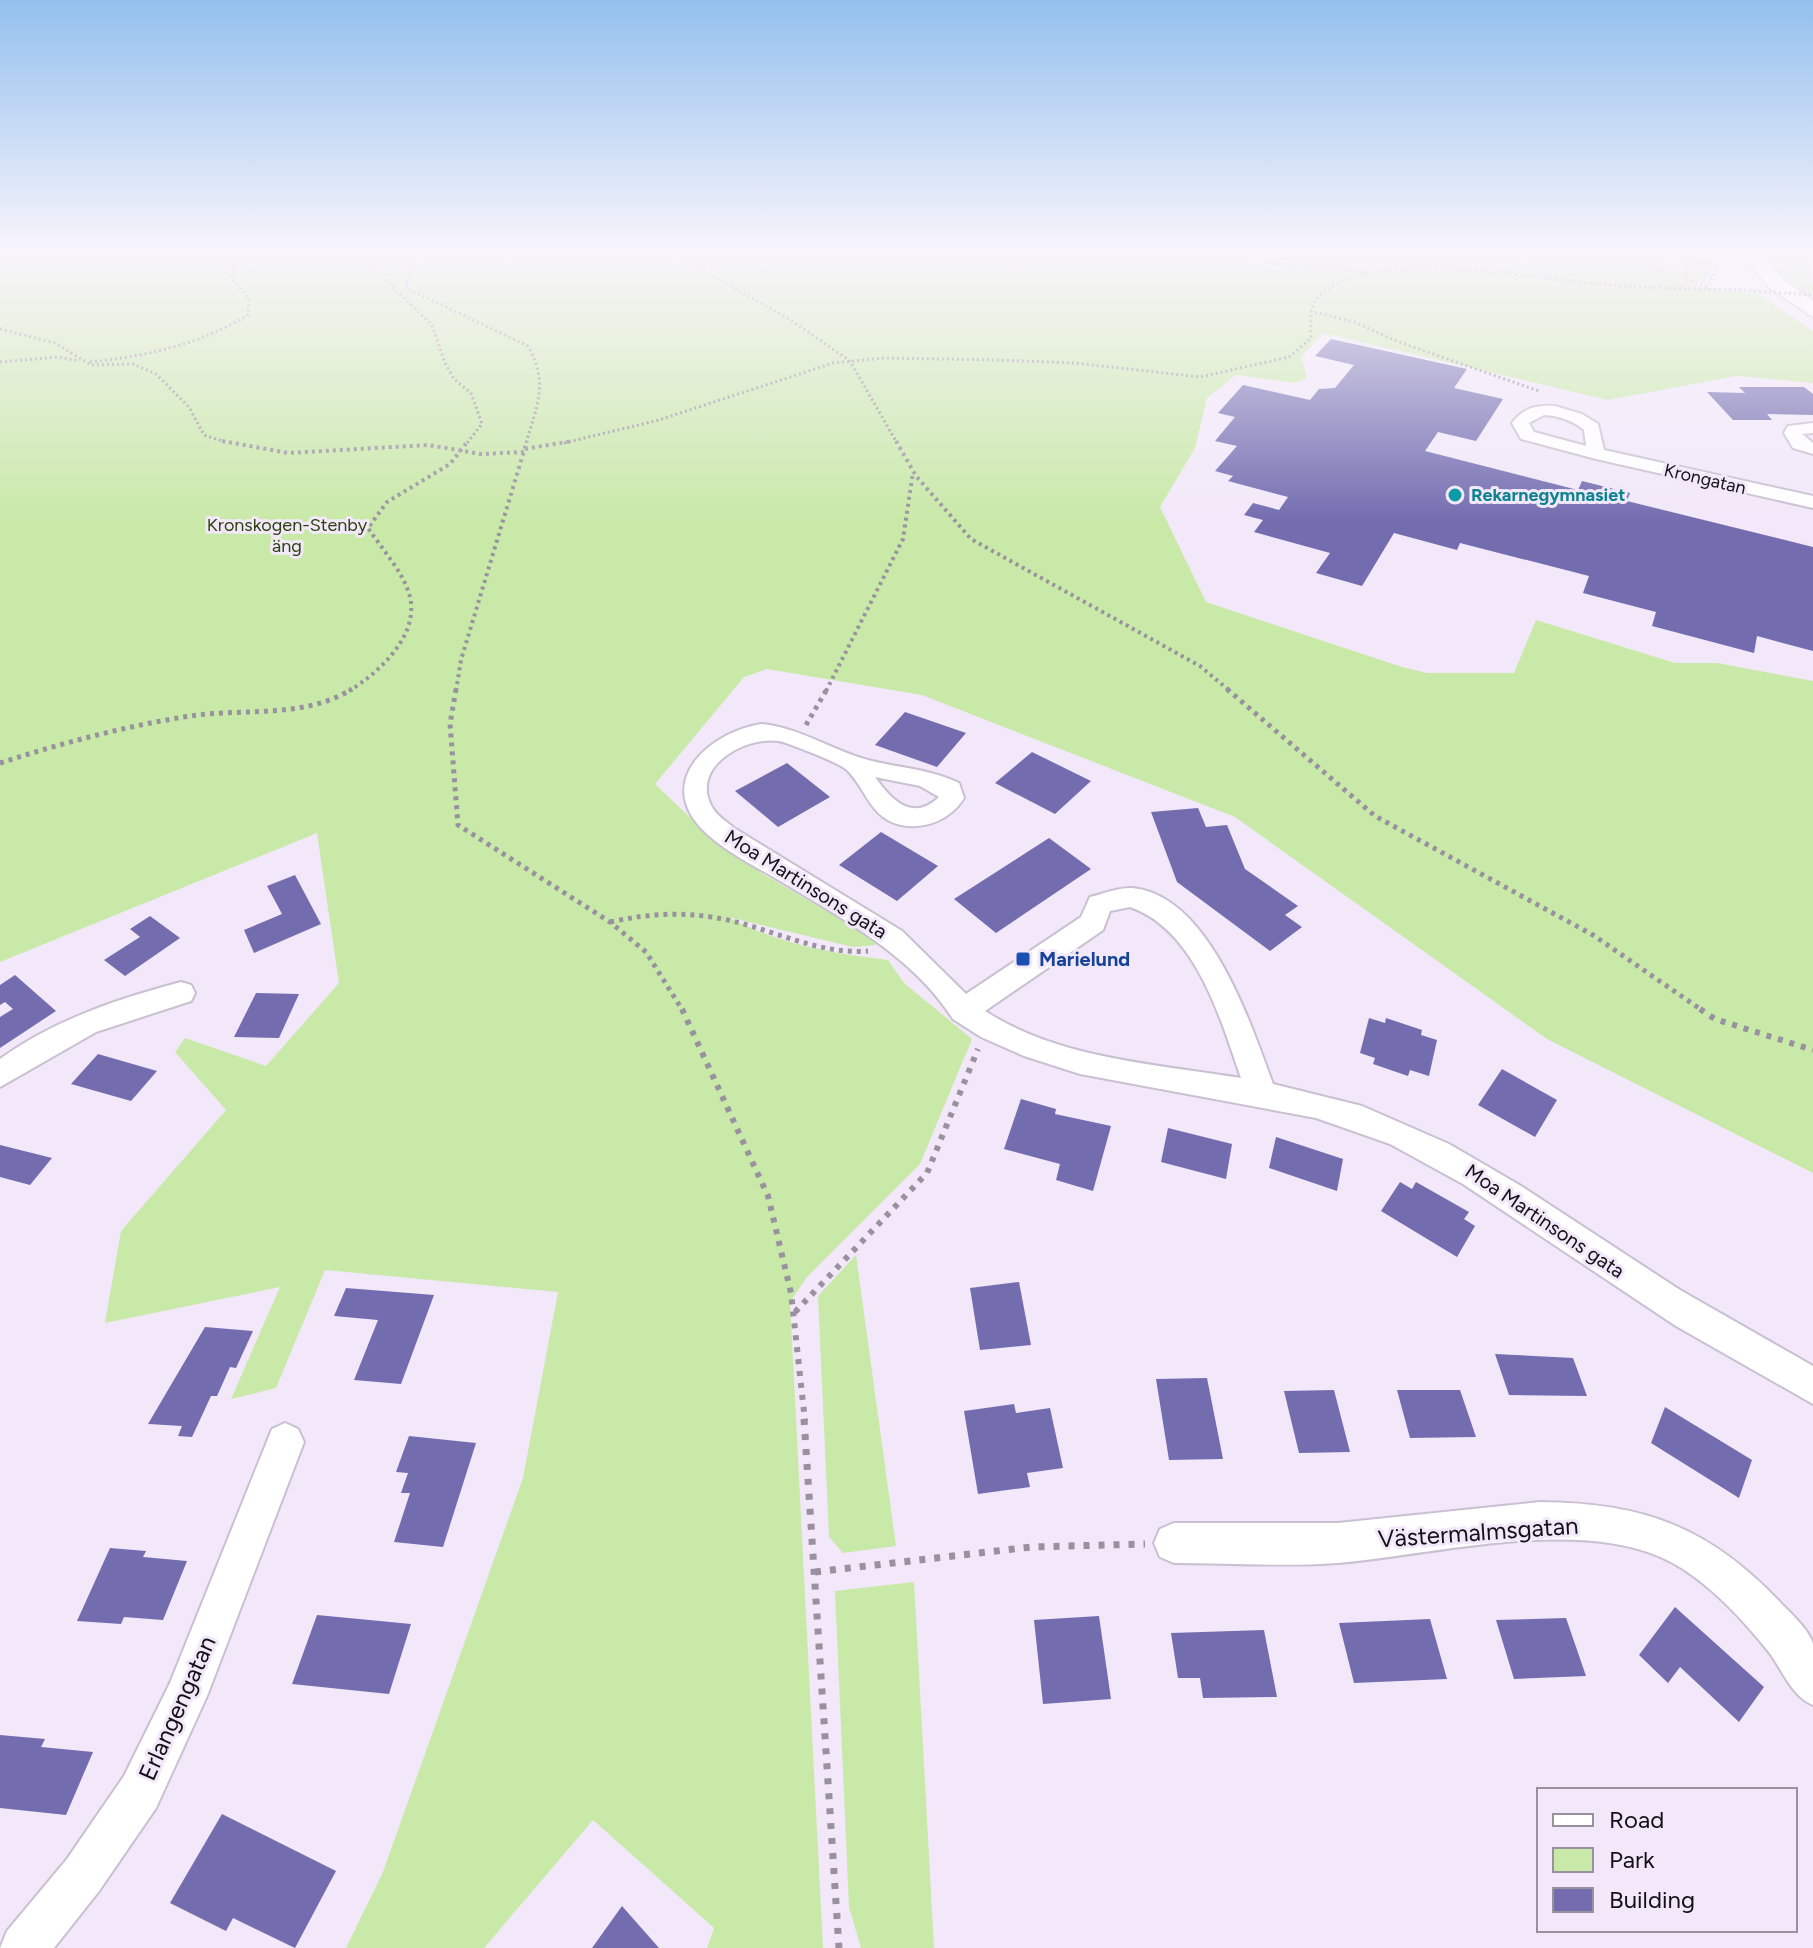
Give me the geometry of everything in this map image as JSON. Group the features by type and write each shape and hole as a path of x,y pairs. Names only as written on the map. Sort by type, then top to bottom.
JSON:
{"street":[{"path":"1529,413 1557,412 1580,418 1592,428 1596,454"},
{"name":"Krongatan","path":"1529,413 1520,423 1527,435 1596,454 1813,502"},
{"path":"1813,428 1794,430 1793,433 1799,444 1813,449"},
{"name":"Moa Martinsons gata","path":"855,764 797,738 757,731 738,736 718,748 703,766 695,788 697,805 709,822 733,841 901,945 975,1019 1034,1047 1088,1063 1261,1092 1363,1119 1451,1159 1649,1290 1813,1386"},
{"path":"975,1019 1093,923 1099,904 1113,897 1146,901 1181,926 1199,949 1231,1010 1261,1092"},
{"path":"0,1075 70,1029 109,1013 181,993"},
{"name":"Erlangengatan","path":"24,1948 83,1875 140,1792 186,1696 285,1442"},
{"name":"Västermalmsgatan","path":"1174,1543 1336,1543 1562,1521 1610,1525 1660,1537 1708,1563 1755,1605 1801,1658 1813,1684"}],"path":[{"path":"43,340 55,343 91,365 133,364 156,374 189,407 204,435 264,451 304,455 370,446 446,445 478,454 557,445 731,400 808,369 850,361 894,358 1060,362 1200,377 1296,354 1309,340"},
{"path":"0,362 57,357 85,362 164,354 202,340"},
{"path":"0,763 178,718 231,710 311,706 350,690 385,663 407,634 411,598 368,528 387,502 450,464 482,424 471,393 449,371 438,340"},
{"path":"518,340 532,350 542,390 461,660 450,724 458,825 473,838 610,922 646,952 676,997 712,1069 768,1196 794,1313 801,1366 839,1948"},
{"path":"819,340 850,361 913,471 971,539 1200,666 1375,816 1593,935 1715,1019 1813,1050"},
{"path":"1394,340 1541,392 1529,413"},
{"path":"797,738 819,706 903,539 913,471"},
{"path":"610,922 654,912 727,920 805,943 855,952 901,945"},
{"path":"794,1313 927,1173 975,1019"},
{"path":"815,1572 1031,1547 1174,1543"}],"green space":[{"name":"Kronskogen-Stenby äng","path":"0,340 1317,340 1301,357 1307,378 1295,383 1236,375 1207,398 1195,448 1160,507 1206,602 1427,673 1514,673 1536,620 1675,663 1717,663 1813,681 1813,1173 1547,1039 1235,817 922,695 767,669 744,677 655,784 699,826 763,874 879,941 875,945 853,947 728,917 767,935 806,946 888,960 904,983 972,1039 920,1164 807,1277 790,1302 823,1948 707,1948 714,1928 593,1820 484,1948 346,1948 383,1872 523,1478 558,1292 325,1270 276,1388 231,1399 280,1287 105,1323 121,1231 226,1110 175,1052 185,1038 266,1066 339,983 317,833 0,962"},
{"path":"1352,340 1813,340 1813,383 1737,376 1608,400"},
{"path":"856,1255 896,1546 843,1553 829,1537 818,1296"},
{"path":"914,1582 934,1948 861,1948 849,1907 835,1591"}],"building":[{"name":"Rekarnegymnasiet","path":"1330,340 1335,340 1467,369 1454,388 1503,399 1476,441 1438,432 1425,451 1578,490 1582,481 1630,493 1627,501 1813,547 1813,651 1757,636 1754,653 1652,626 1656,612 1583,593 1589,576 1460,543 1457,550 1394,533 1362,586 1316,573 1330,553 1254,532 1263,520 1244,515 1253,503 1279,510 1288,497 1228,481 1233,476 1215,471 1237,446 1215,441 1235,417 1218,413 1243,385 1310,400 1319,389 1335,388 1354,365 1315,356"},
{"path":"1739,387 1804,387 1813,394 1813,415 1767,414 1772,420 1733,420 1707,392 1745,393"},
{"path":"905,712 966,733 937,767 875,745"},
{"path":"1032,752 1091,781 1055,814 995,783"},
{"path":"787,763 830,797 778,827 735,791"},
{"path":"1198,808 1206,827 1227,825 1245,869 1298,906 1285,915 1302,927 1270,951 1177,882 1151,812"},
{"path":"881,832 938,866 897,901 839,865"},
{"path":"1049,838 1091,869 996,933 954,899"},
{"path":"295,875 321,924 254,953 244,930 282,914 267,886"},
{"path":"150,916 180,938 125,976 104,960 140,937 130,929"},
{"path":"15,975 56,1011 0,1048 0,1017 13,1009 5,1002 0,1005 0,985"},
{"path":"256,993 299,994 279,1038 234,1037"},
{"path":"1369,1018 1385,1023 1386,1018 1422,1030 1421,1035 1437,1040 1429,1076 1410,1070 1408,1076 1373,1064 1375,1058 1360,1053"},
{"path":"98,1054 157,1071 131,1101 71,1084"},
{"path":"1502,1069 1557,1100 1535,1137 1478,1105"},
{"path":"1021,1099 1056,1109 1055,1114 1111,1126 1093,1191 1056,1180 1060,1164 1004,1149"},
{"path":"1168,1128 1232,1144 1226,1179 1161,1162"},
{"path":"1276,1137 1343,1159 1337,1191 1269,1168"},
{"path":"0,1145 52,1158 30,1185 0,1177"},
{"path":"1400,1182 1412,1189 1416,1182 1469,1212 1464,1219 1475,1226 1457,1257 1381,1211"},
{"path":"1019,1282 1031,1345 980,1350 970,1288"},
{"path":"346,1288 434,1295 401,1384 354,1380 378,1320 334,1316"},
{"path":"205,1327 253,1331 236,1368 230,1367 217,1396 211,1396 192,1437 178,1436 182,1426 148,1424"},
{"path":"1495,1354 1573,1358 1587,1396 1509,1395"},
{"path":"1207,1378 1223,1459 1169,1460 1156,1379"},
{"path":"1334,1390 1350,1452 1299,1453 1284,1391"},
{"path":"1397,1390 1460,1390 1476,1437 1410,1438"},
{"path":"1014,1404 1016,1413 1050,1408 1063,1468 1027,1473 1030,1487 978,1494 964,1411"},
{"path":"1665,1407 1752,1460 1739,1498 1651,1443"},
{"path":"409,1436 476,1443 443,1547 394,1542 410,1493 401,1493 408,1473 396,1472"},
{"path":"110,1548 146,1551 143,1557 187,1561 163,1620 124,1617 121,1624 77,1621"},
{"path":"1675,1607 1764,1687 1739,1722 1680,1667 1668,1683 1639,1655"},
{"path":"317,1615 411,1624 389,1694 292,1684"},
{"path":"1099,1616 1111,1699 1043,1704 1034,1620"},
{"path":"1566,1618 1586,1676 1514,1679 1496,1620"},
{"path":"1430,1619 1447,1679 1354,1683 1339,1623"},
{"path":"1264,1630 1277,1697 1203,1698 1200,1678 1178,1678 1171,1633"},
{"path":"0,1735 45,1739 41,1747 93,1752 66,1815 0,1808"},
{"path":"222,1814 336,1871 295,1948 233,1918 226,1931 170,1903"},
{"path":"622,1906 659,1948 592,1948"}],"place":[{"name":"Rekarnegymnasiet","path":"1455,495"},
{"name":"Marielund","path":"1023,959"}]}
